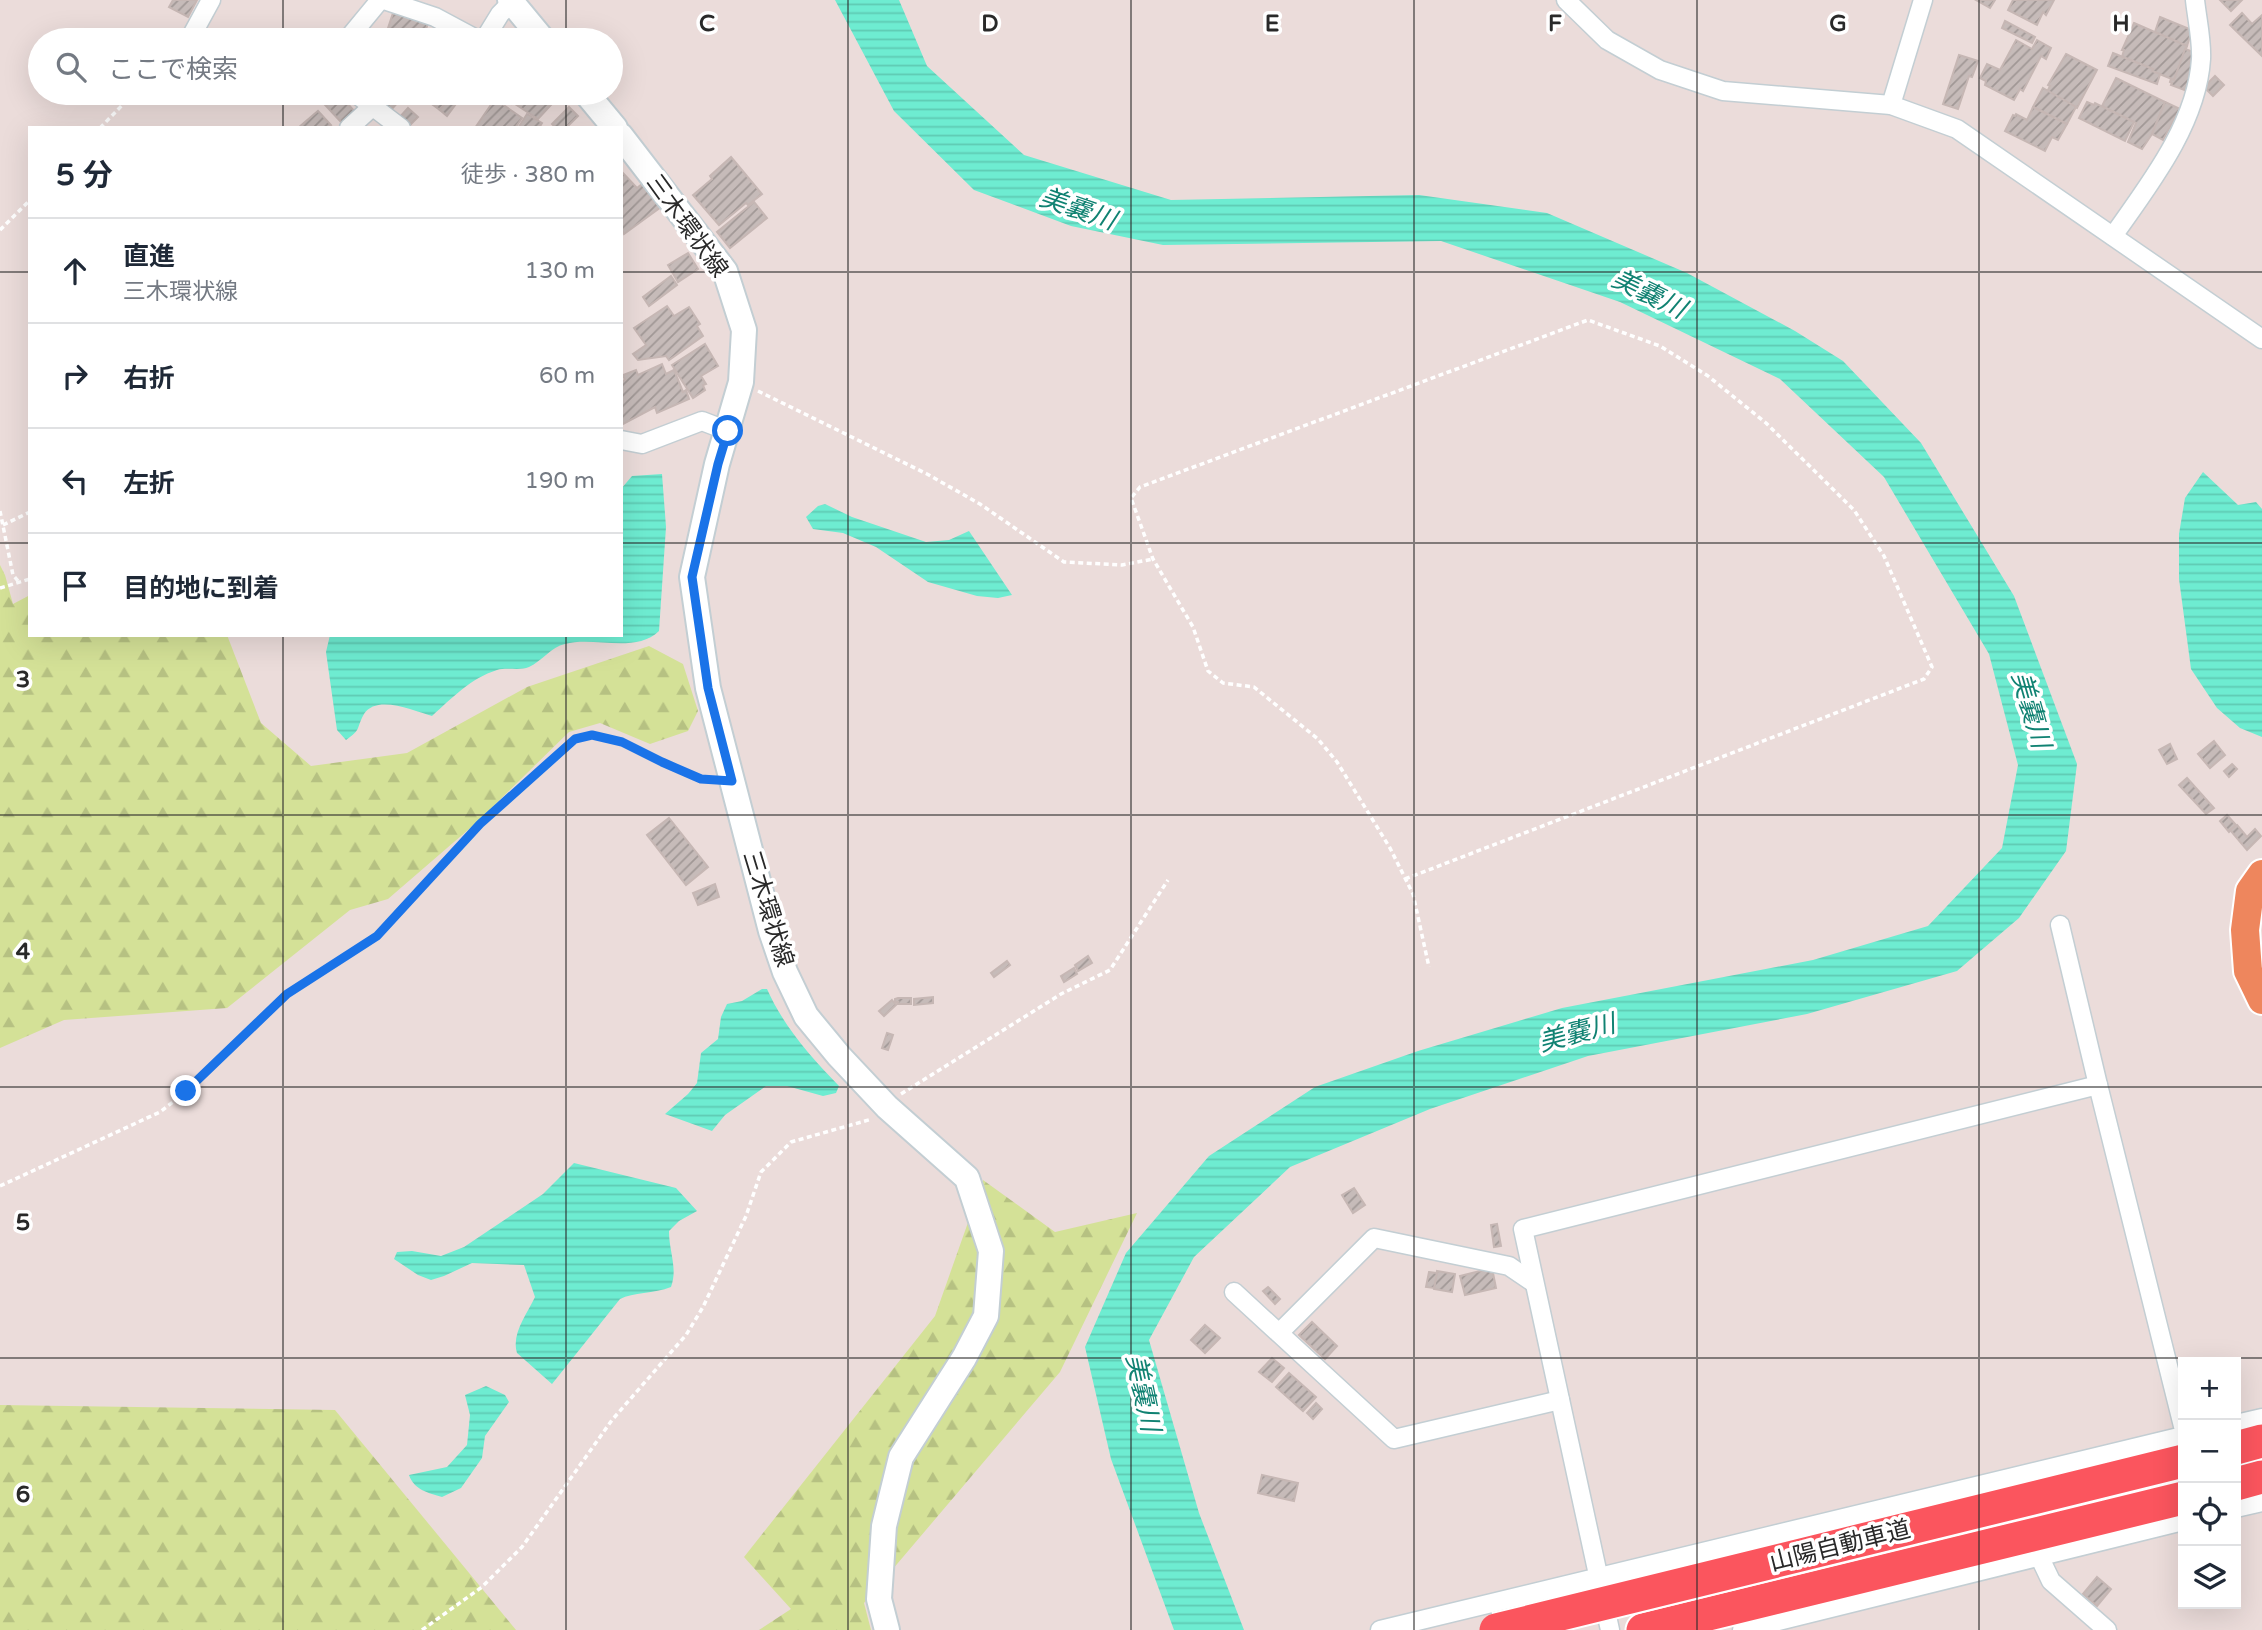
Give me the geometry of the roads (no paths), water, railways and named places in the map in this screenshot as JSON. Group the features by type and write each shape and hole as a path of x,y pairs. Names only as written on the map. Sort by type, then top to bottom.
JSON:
{"highway":[{"path":"2241,1447 2262,1441"},
{"name":"山陽自動車道","path":"1496,1630 2178,1462"},
{"path":"2240,1483 2262,1478"},
{"name":"山陽自動車道","path":"1643,1630 2178,1499"}],"main road":[{"path":"511,1 533,28"},
{"path":"596,105 613,126"},
{"name":"三木環状線","path":"623,139 725,271 744,330 741,382 718,464 692,577 708,688 771,931 785,972 806,1016 887,1107 967,1178 991,1251 986,1316 964,1358 901,1457 884,1526 879,1599 887,1630"},
{"path":"2262,874 2250,891 2245,930 2248,971 2262,1000"}],"street":[{"path":"196,28 211,0"},
{"path":"356,0 435,17 456,28"},
{"path":"1566,0 1607,40 1660,70 1723,91 1891,105 1957,129 2262,340"},
{"path":"1891,105 1923,0"},
{"path":"2113,236 2163,164 2192,104 2201,59 2195,0"},
{"path":"491,28 511,1"},
{"path":"358,28 379,4"},
{"path":"351,126 373,106 398,126"},
{"path":"623,440 642,444 702,421 728,431"},
{"path":"2060,925 2182,1420"},
{"path":"1610,1630 1523,1229 2098,1084"},
{"path":"1279,1333 1374,1238 1509,1266 1534,1283"},
{"path":"1234,1292 1394,1439 1560,1400"},
{"path":"2241,1423 2262,1418"},
{"path":"1380,1630 2178,1437"},
{"path":"2241,1507 2262,1502"},
{"path":"1742,1630 2178,1522"},
{"path":"2040,1558 2051,1581 2106,1630"}],"water":[{"name":"美嚢川","path":"835,0 899,0 927,66 1024,155 1171,200 1419,195 1547,213 1687,273 1795,331 1843,361 1921,443 2014,596 2077,764 2066,851 2019,918 1957,971 1807,1014 1588,1056 1430,1109 1290,1167 1194,1257 1149,1340 1199,1513 1244,1630 1174,1630 1111,1459 1085,1347 1126,1253 1209,1156 1315,1087 1418,1051 1562,1008 1813,960 1928,926 2002,848 2018,765 1989,654 1884,477 1780,379 1620,302 1441,241 1163,245 1071,226 974,190 894,111"},
{"path":"2203,472 2238,505 2256,502 2262,509 2262,737 2240,728 2217,708 2191,669 2179,579 2179,534 2185,498"},
{"path":"662,474 666,527 659,631 638,642 565,644 529,667 497,670 479,678 462,689 432,716 406,708 378,705 364,714 357,731 346,740 337,730 326,652 330,637 623,637 623,487 632,476"},
{"path":"825,504 852,517 926,542 949,540 969,531 1012,595 998,598 977,596 928,582 876,547 843,533 813,529 806,517 818,506"},
{"path":"762,989 767,989 798,1040 839,1086 836,1093 823,1096 787,1086 766,1086 725,1115 712,1131 665,1114 697,1083 701,1053 718,1039 721,1017 727,1004 742,1001"},
{"path":"574,1163 676,1188 697,1211 679,1221 669,1231 673,1266 671,1287 620,1299 552,1384 517,1353 518,1331 535,1297 524,1265 472,1263 431,1280 394,1259 397,1252 412,1251 441,1256 464,1247 543,1194"},
{"path":"486,1386 505,1395 509,1402 485,1436 482,1458 461,1488 442,1497 418,1487 409,1475 447,1467 467,1445 470,1415 465,1395"}]}
